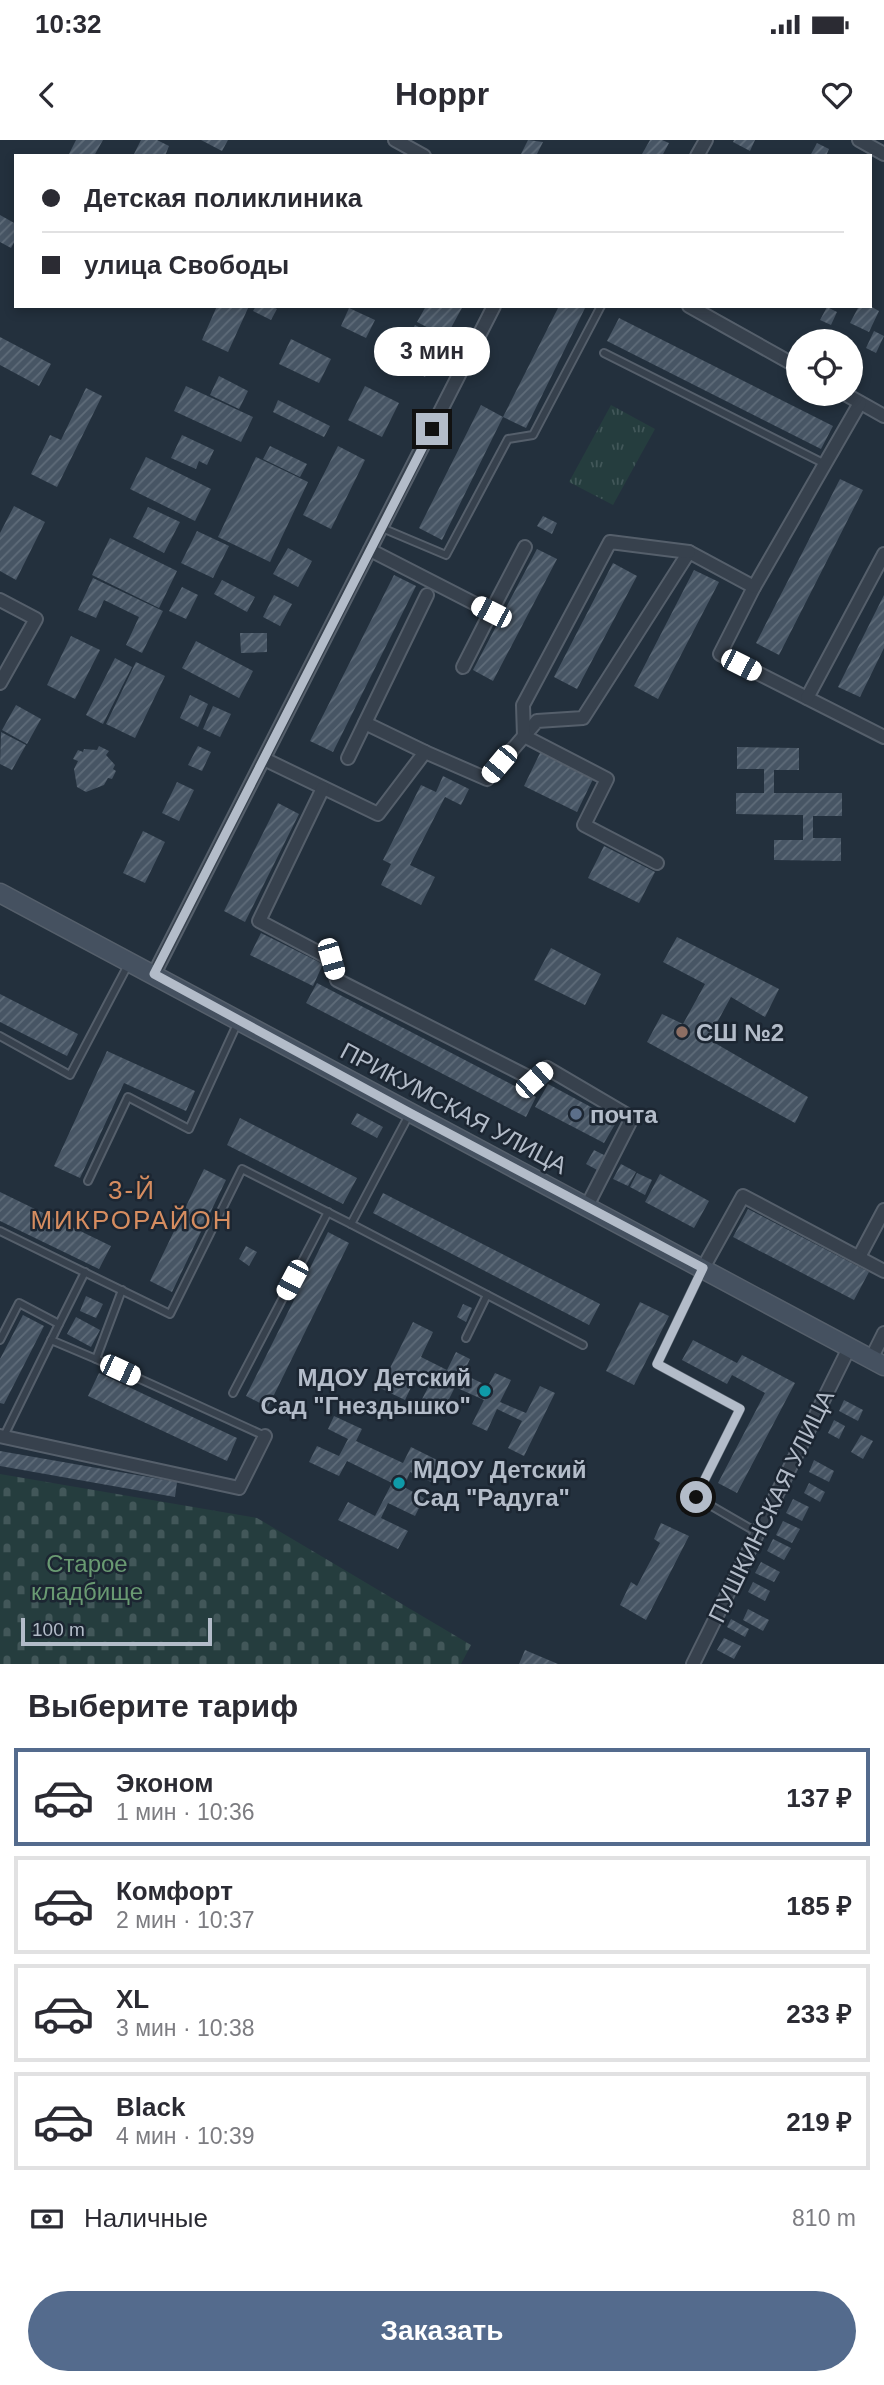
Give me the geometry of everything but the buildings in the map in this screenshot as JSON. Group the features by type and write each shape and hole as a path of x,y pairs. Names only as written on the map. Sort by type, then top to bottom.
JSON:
{"main road":[{"name":"ПРИКУМСКАЯ УЛИЦА","path":"0,893 877,1363"}],"street":[{"path":"395,140 420,154"},
{"path":"859,140 884,154"},
{"path":"154,974 494,308"},
{"path":"693,308 786,360"},
{"path":"863,404 884,416"},
{"path":"858,406 754,587 720,654 884,737"},
{"path":"524,736 523,705 610,542 689,552 754,587"},
{"path":"463,667 525,547"},
{"path":"370,550 491,612"},
{"path":"365,723 487,779 537,721 583,718 689,552"},
{"path":"807,698 884,554"},
{"path":"348,758 427,595"},
{"path":"0,600 36,619 0,682"},
{"path":"524,736 607,779 584,825 657,863"},
{"path":"264,759 378,814 425,752"},
{"path":"323,788 258,921 331,959 337,980 534,1080 547,1068 632,1118 587,1206"},
{"path":"703,1268 743,1196 884,1271"},
{"path":"859,1257 884,1210"},
{"path":"877,1363 884,1333"},
{"name":"ПУШКИНСКАЯ УЛИЦА","path":"693,1664 849,1349"},
{"path":"2,1437 239,1488 265,1436"}],"lane":[{"path":"382,528 446,555 508,439 533,435 600,308"},
{"path":"604,353 825,464"},
{"path":"0,1036 70,1075 130,962"},
{"path":"88,1181 128,1097 189,1129 239,1021"},
{"path":"351,1224 410,1113"},
{"path":"0,1231 170,1314 242,1169 583,1345"},
{"path":"233,1393 328,1212"},
{"path":"703,1268 657,1364 740,1409 696,1497 758,1533"},
{"path":"2,1437 85,1272"},
{"path":"96,1359 122,1290"},
{"path":"466,1338 487,1295"},
{"path":"0,1340 19,1303 59,1324"},
{"path":"51,1340 265,1436"}],"green space":[{"path":"611,405 655,429 613,505 569,482"},
{"name":"Старое кладбище","path":"0,1474 257,1518 471,1645 461,1664 0,1664"}],"place":[{"name":"СШ №2","path":"682,1032"},
{"name":"почта","path":"576,1114"},
{"name":"МДОУ Детский Сад \"Гнездышко\"","path":"485,1391"},
{"name":"МДОУ Детский Сад \"Радуга\"","path":"399,1483"}],"district":[{"name":"3-Й МИКРОРАЙОН","path":"132,1205"}],"route":[{"path":"432,429 154,974 703,1268 657,1364 740,1409 696,1497"}]}
